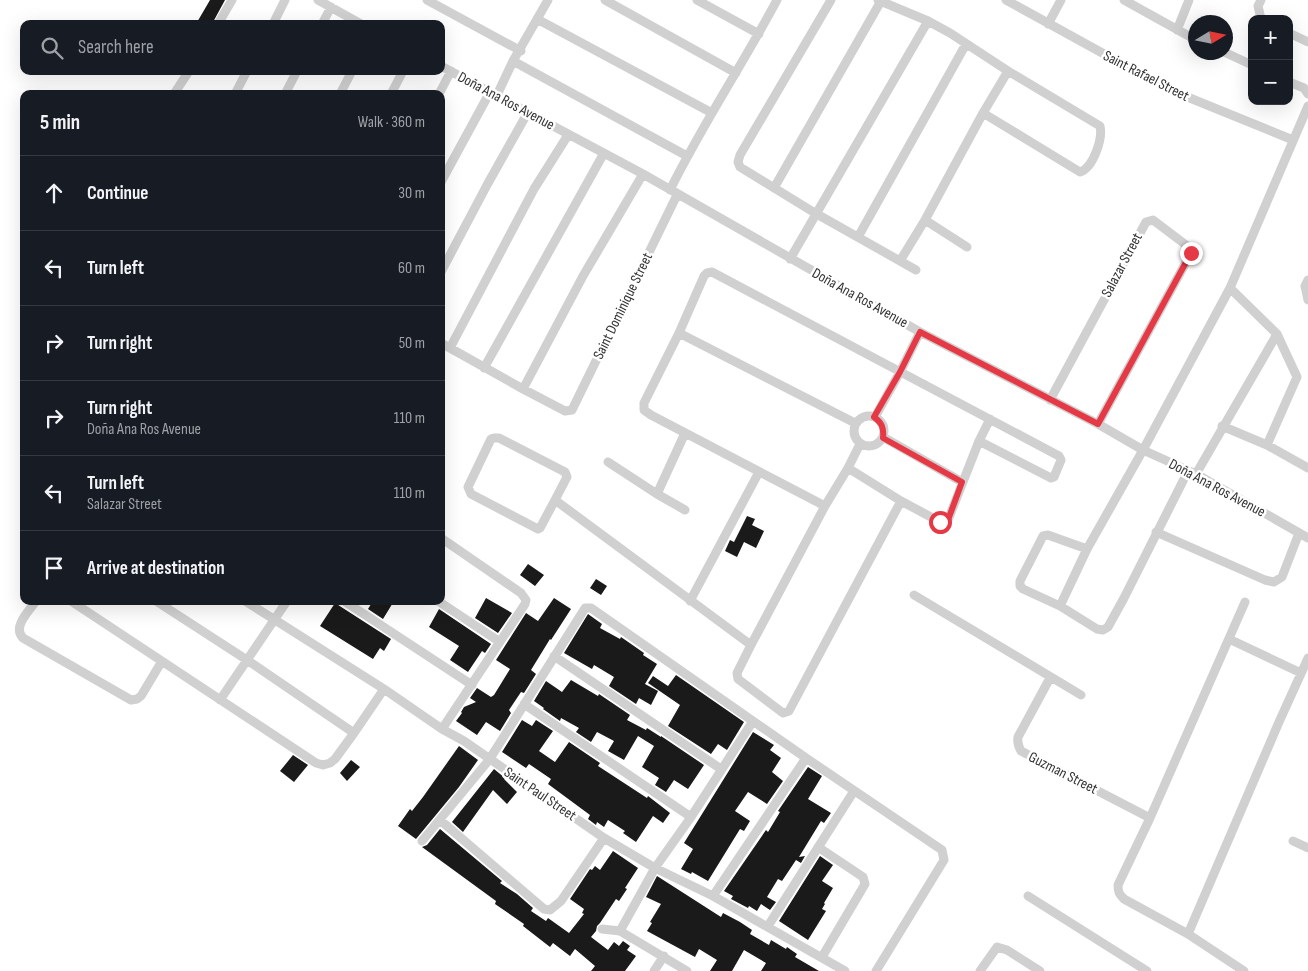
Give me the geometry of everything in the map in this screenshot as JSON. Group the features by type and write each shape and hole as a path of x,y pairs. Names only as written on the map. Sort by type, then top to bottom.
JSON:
{"street":[{"path":"220,20 232,0"},
{"path":"275,20 285,0"},
{"path":"318,0 354,20"},
{"path":"427,0 520,50"},
{"path":"445,175 548,0"},
{"path":"605,0 736,73"},
{"path":"697,0 758,34"},
{"name":"Saint Dominique Street","path":"523,389 565,411 571,411 575,407 674,193 687,156 777,0"},
{"path":"831,0 740,155 738,162 740,167 815,213 916,270"},
{"name":"Saint Rafael Street","path":"1006,0 1180,94 1293,140"},
{"path":"1048,24 1061,0"},
{"path":"1124,0 1137,3 1188,36"},
{"path":"1177,30 1189,0"},
{"path":"1259,15 1258,6 1261,0"},
{"path":"774,188 879,1 928,21 950,33 1008,71 1100,126 1101,139 1090,166 1080,172 983,113"},
{"path":"324,20 330,7"},
{"path":"536,19 712,113"},
{"path":"790,259 928,21"},
{"path":"1293,35 1308,42"},
{"path":"858,237 966,44"},
{"path":"1233,56 1248,63"},
{"path":"513,61 687,156"},
{"name":"Doña Ana Ros Avenue","path":"445,68 642,174 920,332 1098,424 1144,450 1192,473 1308,538"},
{"path":"441,90 451,71"},
{"path":"900,261 1008,71"},
{"path":"177,90 186,75"},
{"path":"237,90 245,75"},
{"path":"287,90 295,75"},
{"path":"342,90 350,75"},
{"path":"393,90 401,75"},
{"path":"1293,84 1304,88 1308,94"},
{"path":"1060,606 1087,549 1144,450 1230,288 1308,106"},
{"path":"445,264 528,112"},
{"path":"450,348 534,189 568,135"},
{"path":"484,368 604,153"},
{"path":"445,345 523,389 583,276 642,174"},
{"path":"925,220 968,246"},
{"name":"Salazar Street","path":"1050,400 1146,222 1153,220 1190,248 1191,253 1098,424"},
{"path":"825,506 644,410 644,403 679,333 704,276 710,272 990,419 1059,456 1061,460 1054,477 1051,478 979,441"},
{"path":"1307,283 1308,300"},
{"path":"1230,288 1276,334 1297,377 1268,445"},
{"path":"874,417 920,332"},
{"path":"679,333 855,423"},
{"path":"1087,549 1048,535 1044,536 1020,581 1021,588 1060,606 1097,629 1106,629 1124,598 1156,532 1222,426 1276,334"},
{"path":"874,417 881,422 884,430 883,438 879,443 866,447 855,438 853,431 855,423 860,418 874,417"},
{"path":"848,468 901,501 944,524 948,520 979,441 990,419"},
{"path":"1222,426 1268,445 1308,468"},
{"path":"657,494 685,433"},
{"path":"499,438 565,472 567,477 555,500 538,529 471,494 468,487 491,439 499,438"},
{"path":"883,438 962,482"},
{"path":"860,444 737,673 738,679 780,712 787,712 901,501"},
{"path":"608,462 685,510"},
{"path":"690,601 759,472"},
{"path":"555,500 751,645"},
{"path":"1156,532 1265,580 1274,582 1282,577 1300,533"},
{"path":"442,729 525,604 525,596 445,541"},
{"path":"914,596 1081,695"},
{"path":"1244,971 1188,934 1124,899 1119,894 1118,885 1150,818 1245,602"},
{"path":"33,605 19,626 20,635 23,638 131,700 142,696 162,661"},
{"path":"77,605 316,763 323,765 335,759 384,689"},
{"path":"162,605 248,660 354,733"},
{"name":"Saint Paul Street","path":"250,605 384,689 604,838 655,868 713,896 768,926 845,971"},
{"path":"220,700 284,605"},
{"path":"350,605 472,685"},
{"path":"444,605 500,642"},
{"path":"422,841 489,760 585,608 591,608 806,758 940,848 944,860 876,971"},
{"path":"1229,639 1301,673"},
{"path":"554,656 721,769"},
{"path":"1188,934 1275,730 1308,658"},
{"name":"Guzman Street","path":"1050,678 1018,738 1018,748 1150,818"},
{"path":"524,704 691,818"},
{"path":"620,931 655,868 691,818 753,721"},
{"path":"713,896 806,758"},
{"path":"768,926 854,791"},
{"path":"440,820 544,910 550,910 561,901 604,838"},
{"path":"1293,841 1308,848"},
{"path":"818,847 864,877 865,884 822,957"},
{"path":"1028,896 1147,971"},
{"path":"602,929 620,931 687,971"},
{"path":"980,971 997,947 1007,950 1040,971"},
{"path":"654,971 664,956"}],"building":[{"path":"210,0 225,0 214,20 198,20"},
{"path":"747,516 755,519 752,525 764,531 756,548 744,542 737,557 725,551 730,540 734,542"},
{"path":"528,564 544,575 535,586 520,575"},
{"path":"596,579 607,586 601,595 590,588"},
{"path":"486,598 512,613 498,633 475,618"},
{"path":"554,598 571,609 531,670 536,674 524,693 521,692 509,710 511,713 500,731 486,722 477,735 456,721 464,707 476,702 470,698 477,688 491,697 494,695 510,669 496,660 526,613 538,621"},
{"path":"334,605 338,605 391,639 384,651 380,648 373,659 320,626"},
{"path":"370,605 392,605 383,619 368,609"},
{"path":"439,609 491,644 485,653 482,651 468,672 450,660 459,646 429,627"},
{"path":"588,614 602,624 600,628 620,639 621,637 657,664 645,684 658,691 651,705 639,698 636,704 609,686 614,677 594,665 592,669 564,653"},
{"path":"676,675 744,722 727,750 718,744 711,754 668,726 680,705 648,683 653,676 668,686"},
{"path":"571,680 598,696 599,694 630,715 627,720 661,736 704,765 688,789 674,780 666,792 655,785 659,778 642,767 654,746 638,736 624,760 608,751 614,741 597,732 591,742 576,732 579,728 561,718 560,721 534,701 546,681 562,692"},
{"path":"522,720 532,726 536,720 553,731 539,751 555,762 569,742 600,763 598,766 647,798 648,796 670,813 663,823 653,816 636,842 623,833 625,831 608,820 604,827 597,822 596,825 588,819 590,815 548,784 551,779 529,764 526,768 502,752"},
{"path":"753,732 774,745 770,750 781,758 772,772 783,781 767,804 748,792 735,811 750,821 744,831 740,829 708,881 692,872 691,874 681,869 693,849 684,843"},
{"path":"459,746 478,760 459,787 416,839 398,826 410,809 412,811 423,797"},
{"path":"293,755 308,765 294,782 280,771"},
{"path":"351,760 360,767 347,781 340,773"},
{"path":"808,767 822,776 808,799 831,813 824,823 821,821 799,857 805,856 801,863 796,860 782,881 778,879 767,897 776,902 770,910 761,904 757,911 749,906 748,908 731,899 733,896 724,891 766,830 768,832 780,812 778,811"},
{"path":"494,769 517,792 507,804 493,790 463,832 452,822"},
{"path":"440,829 502,881 500,883 533,908 531,911 546,921 548,918 569,933 584,914 582,913 584,909 570,899 590,869 592,870 595,866 600,870 613,851 638,868 619,901 616,899 591,937 608,950 614,942 619,946 623,941 630,946 627,950 636,956 625,971 591,971 595,966 575,949 570,956 553,943 550,947 523,926 524,924 495,904 496,901 422,847 427,845"},
{"path":"820,856 833,865 822,881 833,888 822,909 826,911 808,940 779,921"},
{"path":"657,876 721,917 723,913 740,922 752,930 750,934 769,945 771,940 786,949 787,947 797,954 795,957 819,971 761,971 766,963 744,950 732,971 710,971 717,960 699,949 695,957 647,931 661,904 646,897"}],"route":[{"path":"940,522 944,524 948,520 962,482 883,438 884,430 881,422 874,417 920,332 1098,424 1191,253"}]}
